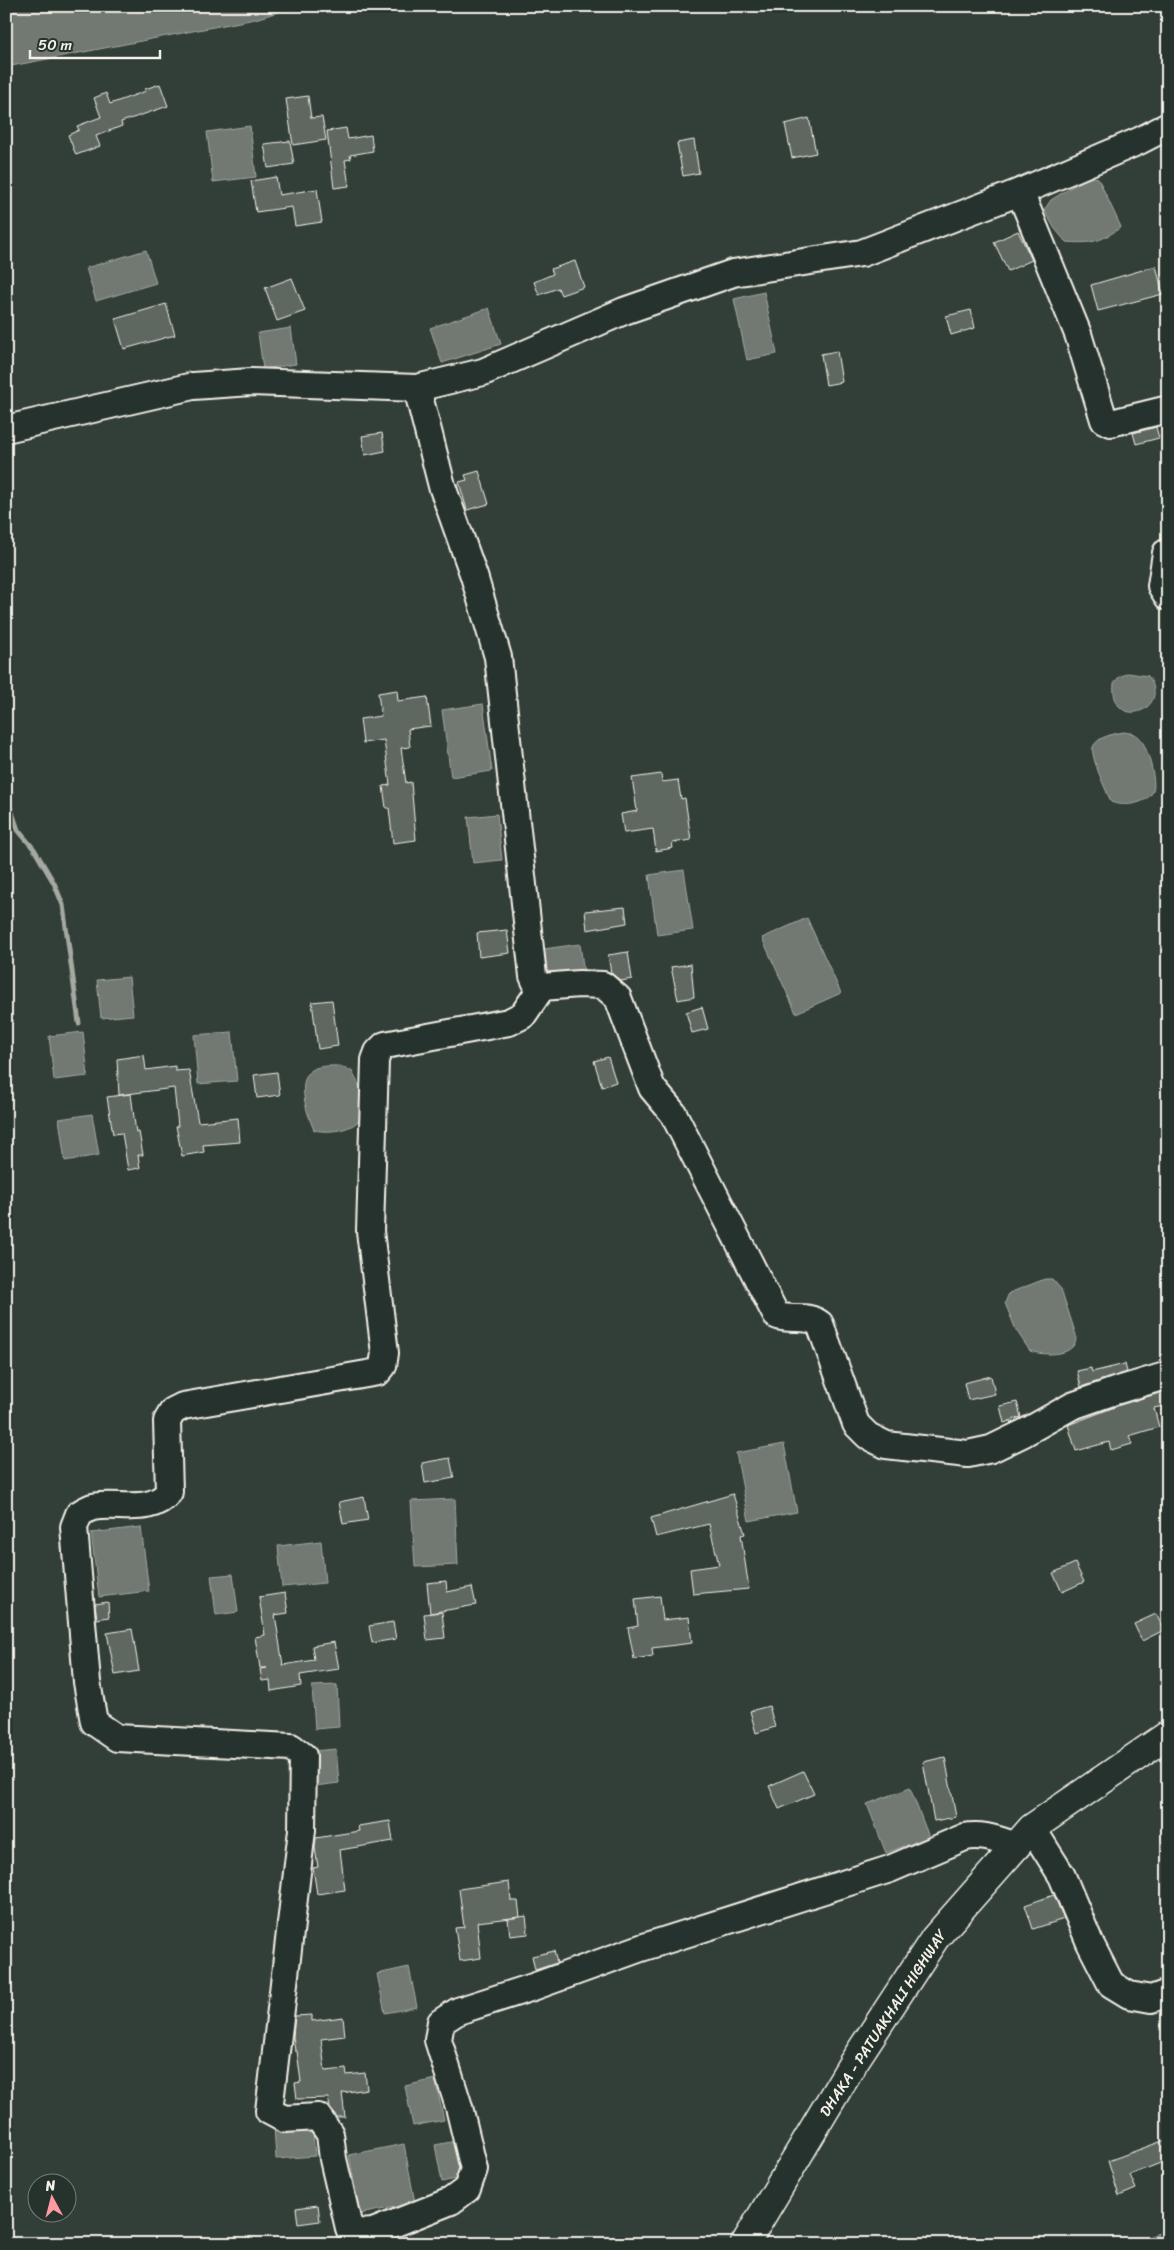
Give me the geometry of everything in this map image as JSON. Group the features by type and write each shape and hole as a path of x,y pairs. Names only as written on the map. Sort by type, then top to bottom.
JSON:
{"highway":[{"name":"DHAKA - PATUAKHALI HIGHWAY","path":"745,2244 853,2063 935,1938 1025,1837 1168,1735"}],"street":[{"path":"6,429 193,386 251,382 417,388 483,372 624,311 733,273 862,252 1020,192 1139,141 1168,126"},
{"path":"1020,192 1078,334 1104,420 1111,423 1168,409"},
{"path":"417,388 442,486 474,576 498,657 533,976 536,985 542,987 578,984 603,985 618,998 652,1088 673,1113 776,1315 782,1318 815,1320 820,1324 856,1424 868,1436 886,1445 968,1454 991,1449 1072,1406 1168,1375"},
{"path":"1168,552 1166,553 1161,586 1168,597"},
{"path":"542,987 522,1015 509,1022 393,1043 385,1045 378,1052 375,1060 370,1231 385,1353 384,1366 378,1372 183,1406 174,1411 166,1420 169,1492 163,1499 140,1506 92,1507 79,1514 74,1527 87,1682 94,1722 117,1738 291,1747 304,1756 302,1830 269,2111 284,2119 318,2117 330,2134 333,2158 349,2228 361,2233 374,2232 451,2201 468,2189 474,2169 438,2040 441,2022 458,2011 533,1987 641,1948 890,1868 974,1835 1025,1837 1062,1876 1090,1943 1111,1984 1129,1995 1151,1999 1168,1993"}],"shaded area":[{"path":"6,6 298,6 255,19 6,67"},
{"path":"250,126 256,177 213,182 207,132"},
{"path":"1089,176 1098,178 1121,227 1095,241 1082,243 1066,242 1055,229 1044,210 1051,200"},
{"path":"146,250 156,283 96,301 86,268"},
{"path":"764,292 777,354 747,360 734,299"},
{"path":"489,308 501,344 442,363 430,328"},
{"path":"291,328 296,364 263,369 258,333"},
{"path":"1128,673 1148,676 1154,688 1153,699 1147,707 1139,711 1129,712 1121,708 1115,698 1114,683 1119,677"},
{"path":"483,704 492,771 451,777 442,710"},
{"path":"1124,732 1138,736 1145,746 1154,780 1153,791 1150,796 1134,804 1116,804 1111,802 1096,766 1093,752 1095,743 1099,740"},
{"path":"497,814 502,860 473,863 468,817"},
{"path":"684,870 693,930 657,935 649,875"},
{"path":"807,918 841,993 796,1013 762,938"},
{"path":"580,944 584,974 548,978 544,949"},
{"path":"129,977 133,1015 101,1018 97,980"},
{"path":"83,1032 88,1076 54,1080 49,1036"},
{"path":"232,1032 237,1081 198,1084 194,1035"},
{"path":"340,1066 352,1071 363,1095 365,1103 364,1112 361,1119 347,1128 330,1131 314,1130 304,1099 304,1082 307,1075 318,1067"},
{"path":"92,1114 99,1155 65,1161 59,1119"},
{"path":"1045,1279 1052,1279 1061,1289 1076,1335 1072,1347 1066,1351 1052,1354 1030,1351 1016,1330 1005,1303 1009,1293"},
{"path":"784,1444 797,1512 749,1521 736,1453"},
{"path":"455,1499 458,1565 415,1567 411,1501"},
{"path":"141,1527 149,1591 99,1597 91,1533"},
{"path":"321,1541 325,1583 282,1587 278,1546"},
{"path":"233,1574 238,1612 216,1615 211,1576"},
{"path":"337,1685 339,1727 315,1729 312,1686"},
{"path":"336,1749 339,1783 315,1786 312,1751"},
{"path":"910,1788 929,1837 886,1853 867,1804"},
{"path":"409,1967 417,2007 385,2013 377,1974"},
{"path":"435,2079 444,2120 413,2126 405,2086"},
{"path":"312,2122 315,2156 276,2159 274,2125"},
{"path":"456,2141 463,2177 442,2182 435,2145"},
{"path":"404,2144 415,2203 360,2214 349,2155"},
{"path":"1168,2230 1168,2244 1127,2244"}],"building":[{"path":"160,84 168,106 121,122 122,126 96,136 100,146 76,155 68,135 79,130 77,126 101,117 94,98 106,93 110,104"},
{"path":"308,96 311,118 322,117 326,140 293,145 286,99"},
{"path":"809,118 816,153 792,158 785,124"},
{"path":"346,128 348,139 371,135 373,151 350,155 351,159 345,160 349,186 334,188 327,131"},
{"path":"694,140 699,173 683,176 677,143"},
{"path":"290,141 294,164 268,168 264,144"},
{"path":"276,177 279,195 317,189 322,222 295,226 292,207 256,212 251,181"},
{"path":"1018,231 1032,260 1008,271 994,242"},
{"path":"575,261 584,287 561,295 558,288 539,295 534,282 553,274 551,269"},
{"path":"1156,266 1163,294 1098,311 1091,285"},
{"path":"292,278 305,311 277,321 265,288"},
{"path":"166,304 175,335 124,349 115,319"},
{"path":"971,310 975,328 951,335 946,316"},
{"path":"837,351 842,382 826,385 821,354"},
{"path":"1156,427 1159,438 1136,444 1133,433"},
{"path":"382,433 385,451 365,455 362,436"},
{"path":"479,471 489,504 467,510 459,482 467,480 465,475"},
{"path":"397,690 398,701 427,697 431,726 408,729 410,747 401,748 406,783 411,782 416,840 393,843 389,808 386,808 383,786 390,785 384,740 363,743 360,719 381,716 378,693"},
{"path":"661,774 662,782 678,780 681,799 685,798 691,840 672,843 673,848 656,851 653,829 624,833 621,814 637,811 632,778"},
{"path":"625,907 627,923 587,930 585,911"},
{"path":"507,930 510,953 479,957 477,933"},
{"path":"628,952 632,979 621,981 611,973 608,955"},
{"path":"691,964 694,997 678,1000 671,967"},
{"path":"332,1000 338,1046 318,1049 312,1002"},
{"path":"702,1007 708,1029 692,1033 686,1012"},
{"path":"144,1055 146,1070 175,1066 175,1071 189,1070 198,1122 238,1118 240,1142 203,1145 204,1152 182,1156 176,1126 178,1126 174,1088 119,1095 117,1059"},
{"path":"608,1057 616,1082 602,1087 594,1061"},
{"path":"277,1072 280,1095 257,1098 254,1075"},
{"path":"131,1094 136,1133 139,1132 143,1155 138,1155 140,1168 128,1170 122,1133 113,1134 107,1097"},
{"path":"1125,1364 1127,1372 1081,1387 1077,1371 1091,1368 1092,1372"},
{"path":"991,1376 995,1394 968,1400 964,1383"},
{"path":"1166,1391 1168,1405 1154,1408 1159,1427 1129,1436 1132,1444 1111,1450 1109,1442 1076,1451 1068,1425 1120,1405"},
{"path":"1017,1402 1021,1417 1004,1423 1000,1406"},
{"path":"450,1458 454,1478 425,1483 422,1463"},
{"path":"733,1494 745,1534 741,1535 749,1589 693,1594 690,1569 719,1565 709,1524 656,1537 651,1518"},
{"path":"364,1497 368,1520 343,1524 339,1502"},
{"path":"1075,1563 1084,1582 1062,1592 1053,1573"},
{"path":"446,1581 447,1592 472,1587 476,1605 430,1613 427,1583"},
{"path":"285,1593 288,1613 275,1615 283,1665 314,1660 312,1646 334,1642 339,1669 300,1675 301,1686 271,1691 270,1680 262,1681 260,1669 267,1668 260,1668 255,1637 265,1635 259,1597"},
{"path":"660,1596 663,1620 689,1617 692,1643 652,1648 653,1656 634,1659 628,1628 638,1626 635,1599"},
{"path":"108,1602 109,1617 97,1619 95,1604"},
{"path":"442,1612 445,1638 427,1640 424,1614"},
{"path":"1156,1614 1164,1630 1142,1641 1134,1624"},
{"path":"393,1622 396,1639 372,1643 369,1626"},
{"path":"132,1629 139,1671 115,1675 107,1633"},
{"path":"769,1706 775,1727 756,1733 750,1711"},
{"path":"945,1757 956,1817 934,1821 923,1762"},
{"path":"803,1771 814,1794 779,1809 769,1786"},
{"path":"390,1821 393,1841 340,1850 345,1890 317,1894 313,1868 318,1867 315,1848 316,1838 359,1831 358,1826"},
{"path":"509,1882 511,1901 518,1901 520,1917 477,1922 481,1958 460,1961 455,1928 464,1927 459,1889"},
{"path":"1054,1895 1064,1919 1033,1929 1025,1905"},
{"path":"526,1916 528,1934 510,1936 508,1919"},
{"path":"554,1951 557,1963 535,1970 532,1956"},
{"path":"312,2015 312,2021 343,2017 345,2036 321,2039 325,2071 346,2069 347,2075 365,2073 367,2089 342,2093 345,2117 337,2117 330,2108 328,2098 297,2099 295,2083 301,2082 293,2036 295,2016"},
{"path":"1168,2139 1168,2160 1130,2175 1136,2189 1119,2196 1108,2161"},
{"path":"318,2205 320,2221 298,2224 296,2208"}],"waterway":[{"path":"6,794 18,830 34,849 54,883 63,905 79,1023"}]}
